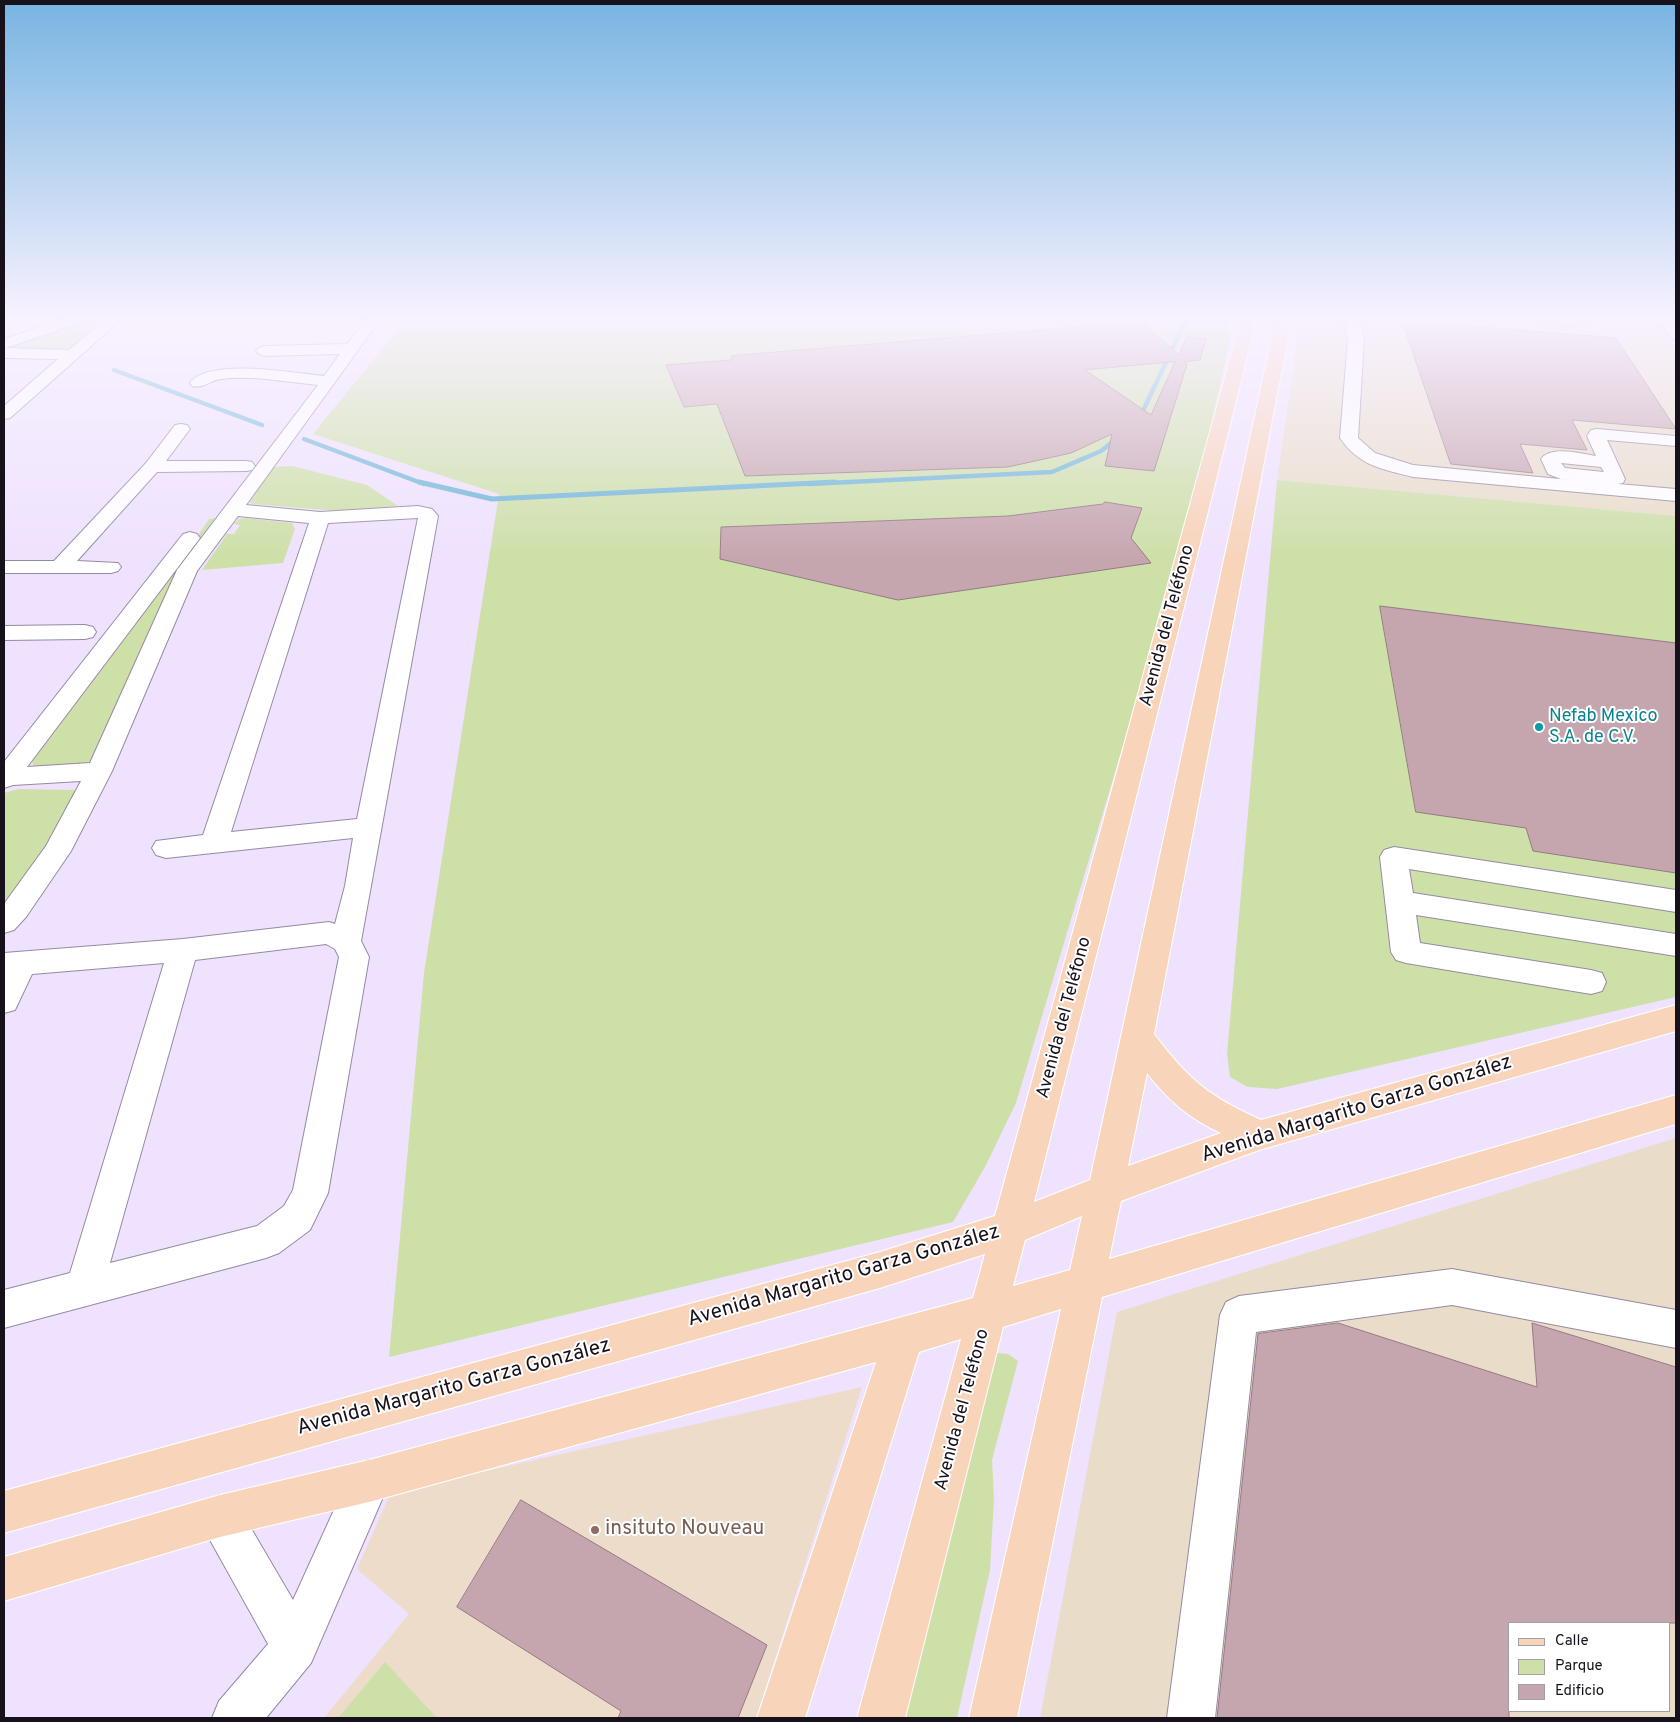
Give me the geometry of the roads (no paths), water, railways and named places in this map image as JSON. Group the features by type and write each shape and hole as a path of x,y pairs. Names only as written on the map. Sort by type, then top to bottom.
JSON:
{"main road":[{"name":"Avenida del Teléfono","path":"881,1718 1228,397"},
{"path":"993,1718 1087,1285 1268,397"},
{"name":"Avenida Margarito Garza González","path":"4,1512 880,1270 1009,1229 1106,1190 1259,1135 1676,1018"},
{"path":"1138,1037 1163,1070 1193,1100 1215,1114 1259,1135"},
{"path":"4,1580 220,1516 369,1481 861,1346 904,1337 1673,1115"},
{"path":"781,1718 904,1337"}],"street":[{"path":"4,414 23,397"},
{"path":"4,922 57,851 99,771 187,570 260,456 307,397"},
{"path":"1352,397 1349,438 1356,450 1372,459 1413,471 1676,496"},
{"path":"62,566 152,467 181,429"},
{"path":"1616,479 1596,436 1597,434 1676,441"},
{"path":"152,467 260,456"},
{"path":"4,778 223,513 260,456"},
{"path":"1607,462 1550,458 1554,470 1561,474 1676,484"},
{"path":"4,1309 266,1241 297,1218 310,1193 354,956 346,940 428,516 425,513 418,512 320,518 223,513"},
{"path":"214,843 320,518"},
{"path":"4,567 111,567"},
{"path":"4,633 85,632"},
{"path":"4,778 99,771"},
{"path":"166,848 369,827"},
{"path":"1591,982 1406,952 1394,857 1676,901"},
{"path":"1400,902 1676,945"},
{"path":"4,1001 13,964 184,950 329,933 346,940"},
{"path":"84,1288 184,950"},
{"path":"1191,1718 1239,1315 1452,1287 1676,1329"},
{"path":"236,1718 295,1647 369,1481"},
{"path":"220,1516 295,1647"}],"waterway":[{"path":"188,397 262,425"},
{"path":"1140,417 1149,397"},
{"path":"809,484 1052,472 1101,451 1117,438"},
{"path":"304,439 424,484"},
{"path":"419,482 492,499 835,482"}],"place":[{"name":"Nefab Mexico S.A. de C.V.","path":"1539,727"},
{"name":"insituto Nouveau","path":"595,1530"}]}
